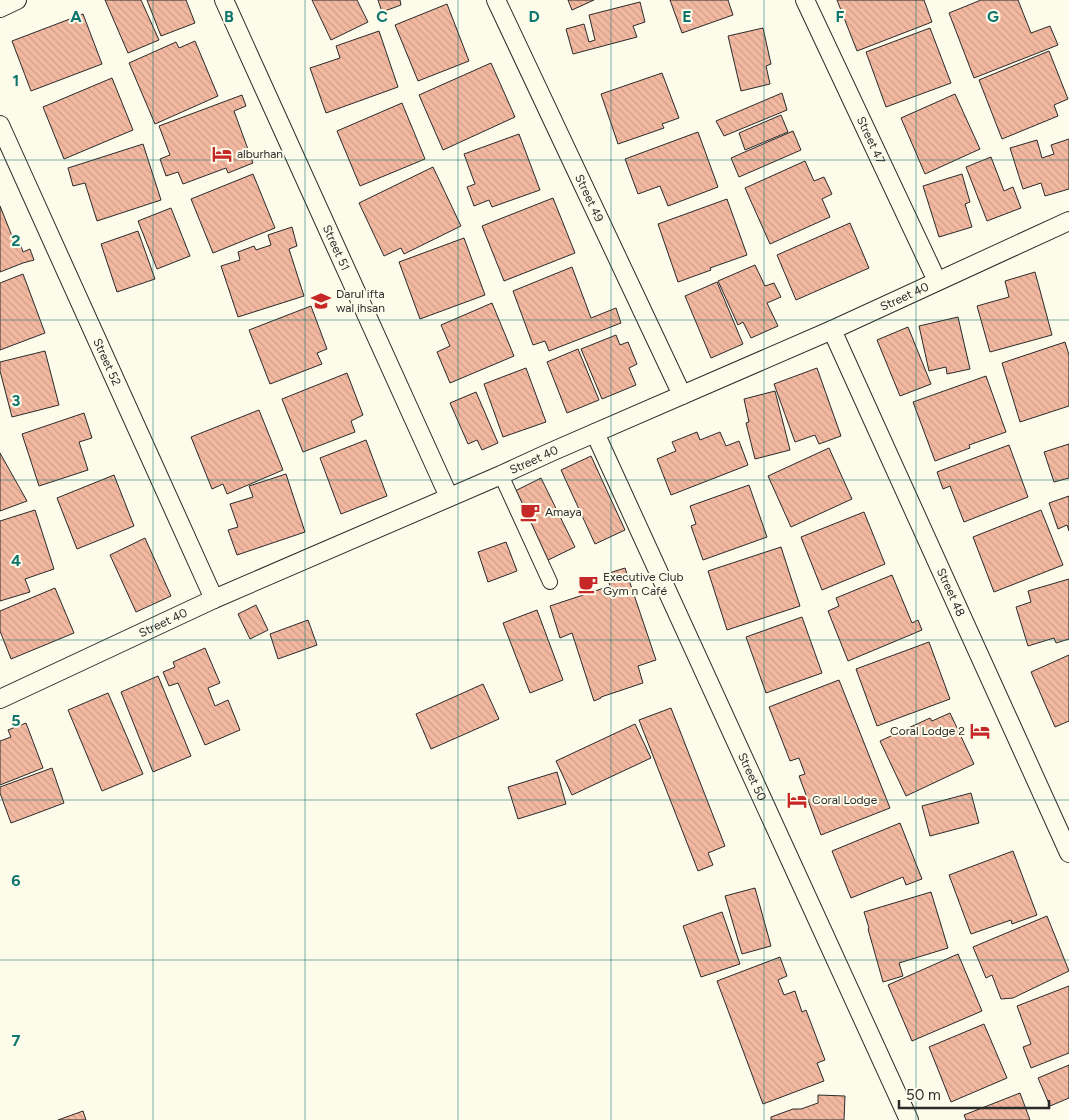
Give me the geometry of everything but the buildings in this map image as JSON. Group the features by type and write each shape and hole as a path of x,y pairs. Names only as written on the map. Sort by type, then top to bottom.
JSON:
{"street":[{"path":"0,8 17,0"},
{"name":"Street 51","path":"224,0 449,498"},
{"name":"Street 49","path":"496,0 682,395"},
{"name":"Street 47","path":"805,0 937,281"},
{"name":"Street 52","path":"0,125 214,599"},
{"name":"Street 40","path":"0,699 214,599 832,330 937,281 1067,228"},
{"name":"Street 48","path":"832,330 1069,853"},
{"name":"Street 50","path":"595,434 909,1120"},
{"path":"501,475 550,582"}],"place":[{"name":"alburhan","path":"222,154"},
{"name":"Darul ifta wal ihsan","path":"321,301"},
{"name":"Amaya","path":"530,512"},
{"name":"Executive Club Gym n Café","path":"588,584"},
{"name":"Coral Lodge 2","path":"980,731"},
{"name":"Coral Lodge","path":"797,800"}]}
